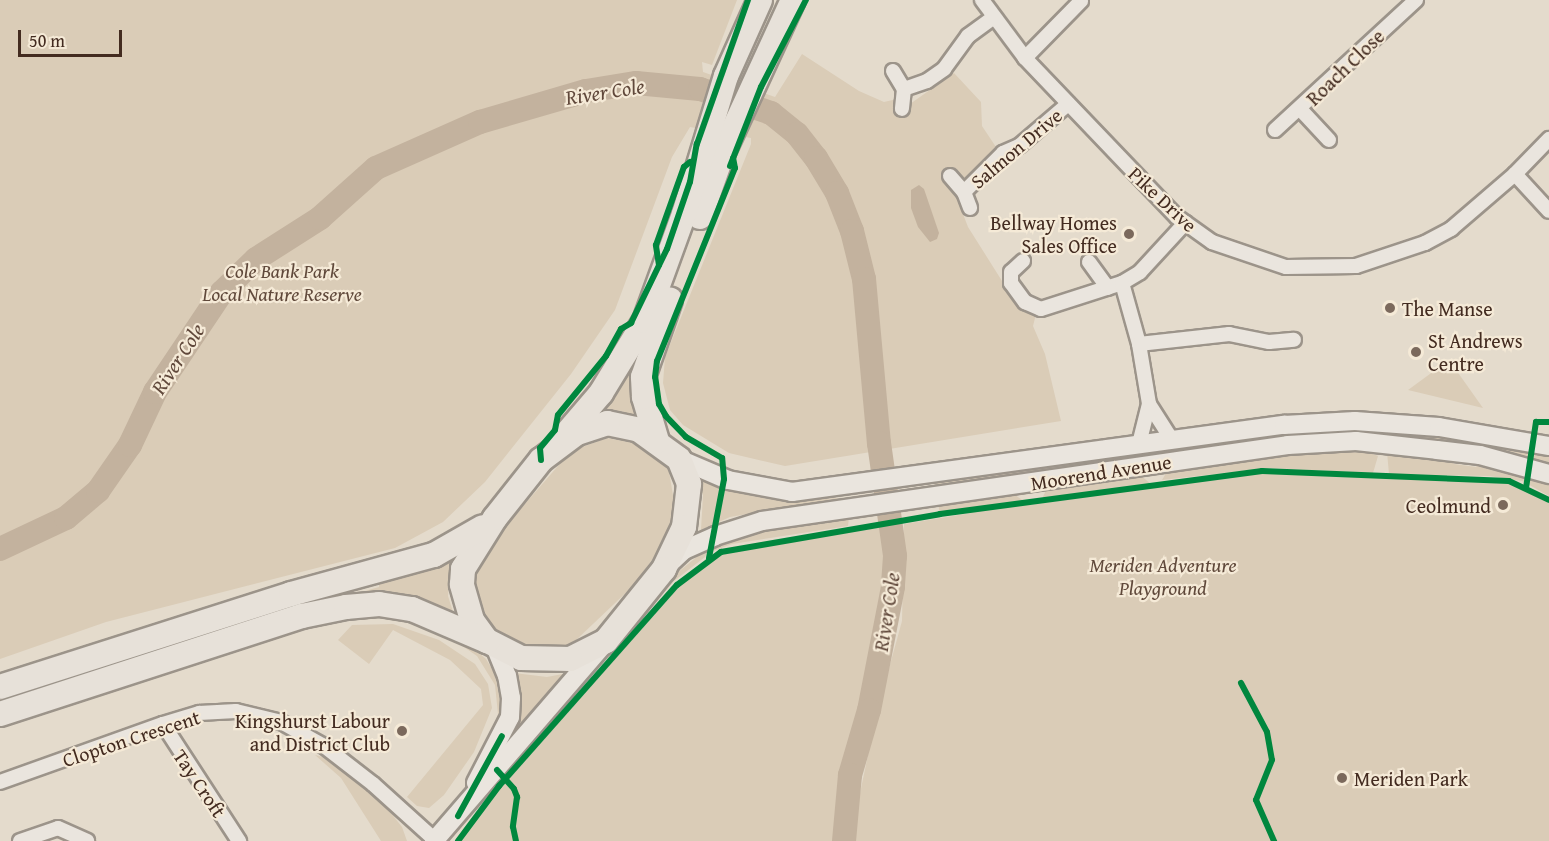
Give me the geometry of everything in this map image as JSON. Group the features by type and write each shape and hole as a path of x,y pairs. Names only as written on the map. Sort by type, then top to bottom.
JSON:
{"highway":[{"path":"657,441 644,397 643,377 714,149 726,76 760,0"},
{"path":"491,643 466,603 463,569 495,518 541,460 601,393 645,321 714,149 753,83 793,0"},
{"path":"0,714 291,620 346,607 379,604 412,609 521,658 547,661 570,660 606,641 664,569 684,527 689,484 679,459 657,441 639,430 607,423 577,433 541,460"},
{"path":"0,687 291,594 434,555 495,518"}],"street":[{"name":"Pike Drive","path":"982,0 1025,58 1185,223 1212,242 1286,267 1322,269 1356,266 1395,256 1451,229 1515,174 1549,139"},
{"name":"Roach Close","path":"1275,130 1301,110 1416,0"},
{"path":"1025,58 1082,1"},
{"path":"904,89 927,81 944,69 968,36 994,17"},
{"path":"893,71 904,89 902,109"},
{"name":"Salmon Drive","path":"964,192 1003,153 1019,146 1068,104"},
{"name":"Roach Close","path":"1301,110 1329,140"},
{"path":"1515,174 1549,212"},
{"path":"950,176 964,192 970,208"},
{"path":"1023,261 1011,272 1011,284 1025,302 1041,309 1122,284 1140,272 1185,223"},
{"path":"1089,262 1108,288"},
{"path":"1122,284 1139,344 1149,404 1172,440"},
{"path":"1139,344 1229,334 1269,342 1294,340"},
{"path":"1139,444 1149,404"},
{"name":"Moorend Avenue","path":"679,459 700,470 759,489 792,492 845,487 1284,425 1355,421 1439,427 1549,446"},
{"name":"Moorend Avenue","path":"664,569 684,550 715,536 762,521 938,498 1255,450 1356,441 1480,454 1549,474"},
{"path":"434,841 458,816 606,641"},
{"path":"458,816 510,717 511,698 507,676 491,643"},
{"name":"Clopton Crescent","path":"0,782 163,724 217,711 260,715 281,722 333,752 412,819 434,841"},
{"name":"Tay Croft","path":"163,724 239,841"},
{"path":"20,841 58,828 80,835 87,841"}],"green space":[{"name":"Cole Bank Park Local Nature Reserve","path":"0,0 737,0 712,65 702,62 703,72 775,97 802,54 859,91 884,102 897,99 898,117 906,115 910,104 954,73 981,102 982,126 996,147 955,193 968,227 1014,300 1022,309 1036,314 1033,326 1045,354 1061,421 785,466 729,453 683,425 670,410 663,383 665,357 751,144 751,138 690,127 672,157 615,310 571,374 485,482 443,522 395,548 106,622 0,659"},
{"path":"645,328 641,419 621,411 600,412"},
{"path":"1449,360 1483,408 1408,390"},
{"path":"1351,429 1440,434 1549,454 1549,464 1442,440 1364,434 1261,441 935,486 934,482 1224,441"},
{"path":"607,438 639,444 655,454 669,471 676,514 669,537 633,586 573,643 549,650 506,640 492,627 475,597 478,558 571,451"},
{"path":"1368,452 1378,456 1373,473 1269,468 1162,480 1168,470 1300,453"},
{"path":"1387,452 1451,460 1454,464 1476,467 1477,463 1549,481 1549,496 1522,481 1489,476 1389,474"},
{"name":"Meriden Park","path":"1262,471 1509,481 1549,500 1549,841 850,841 877,712 902,621 904,524 971,513 940,514 938,504 1012,493 1030,505"},
{"path":"696,474 742,494 775,500 842,498 730,517 701,530 703,495"},
{"path":"1140,475 1151,484 1042,499 1047,488"},
{"path":"849,518 848,526 732,544 713,551 717,542 740,533"},
{"path":"884,527 887,584 844,770 835,841 458,841 499,786 693,570 709,558 735,548"},
{"path":"710,546 705,557 674,581 507,769 677,573"},
{"path":"451,556 448,596 454,615 348,596 379,587 379,581"},
{"path":"393,624 439,640 475,664 488,684 492,708 474,752 444,795 429,808 417,806 407,797 483,705 481,689 450,660 393,630 369,664 338,640 352,625"},
{"path":"442,632 464,640 486,659 495,674 502,710 498,728 484,752 498,714 495,685 477,656"},
{"path":"514,673 547,677 568,673 514,735 518,718"},
{"path":"315,755 332,759 387,808 402,827 407,841 381,841 341,778"}],"shaded area":[{"path":"919,185 924,189 939,233 937,239 930,242 918,227 911,208 911,190"}],"waterway":[{"name":"River Cole","path":"0,549 66,518 98,491 130,445 155,392 222,292 256,259 320,218 376,168 480,122 586,91 636,83 700,89 771,113 797,134 816,158 837,193 852,231 864,279 879,443 895,556 893,587 869,710 850,775 844,841"}],"cycle path":[{"path":"541,460 540,448 555,430 558,415 606,356 621,329 631,323 667,249 690,182 697,144 748,0"},
{"path":"730,166 761,87 806,0"},
{"path":"709,558 724,479 722,458 686,437 666,416 659,404 655,377 657,361 735,168 733,158"},
{"path":"659,265 656,245 684,167 690,162"},
{"path":"1526,488 1536,422 1549,422"},
{"path":"458,841 499,786 677,585 721,552 940,514 1262,471 1509,481 1549,500"},
{"path":"1241,683 1267,732 1272,760 1256,800 1274,841"},
{"path":"458,816 502,736"},
{"path":"497,770 514,789 517,797 513,827 516,841"}],"place":[{"name":"Bellway Homes Sales Office","path":"1129,234"},
{"name":"The Manse","path":"1390,308"},
{"name":"St Andrews Centre","path":"1416,352"},
{"name":"Ceolmund","path":"1503,505"},
{"name":"Kingshurst Labour and District Club","path":"402,731"},
{"name":"Meriden Park","path":"1342,778"}],"park label":[{"name":"Meriden Adventure Playground","path":"1163,576"}]}
